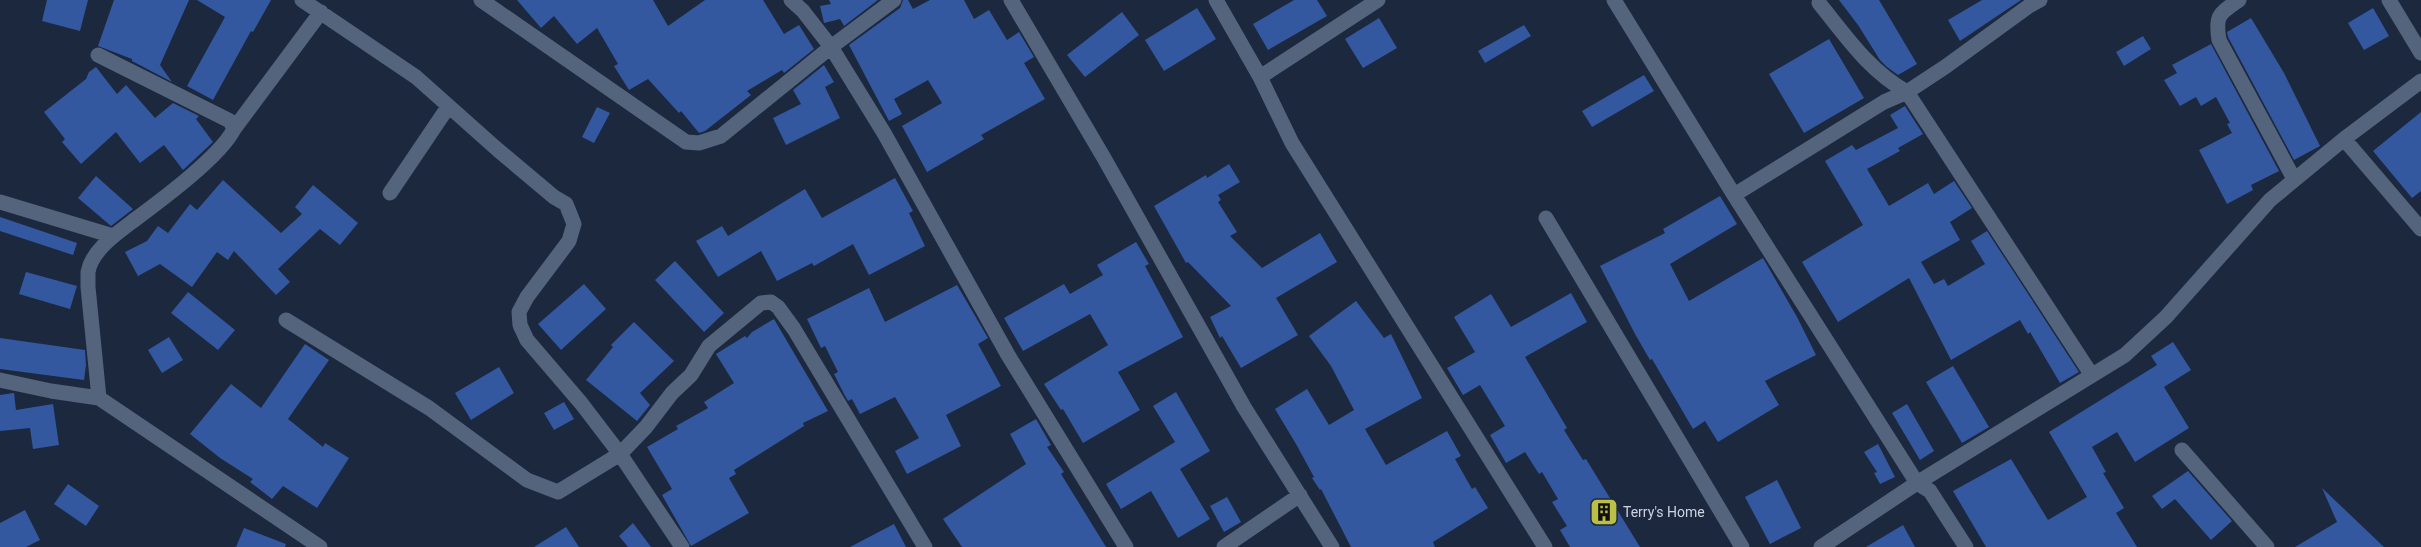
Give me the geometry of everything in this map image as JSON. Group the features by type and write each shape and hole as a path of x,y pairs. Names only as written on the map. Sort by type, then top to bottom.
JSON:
{"street":[{"path":"302,0 416,77 448,107 554,197 566,204 574,224 569,241 527,297 519,312 520,325 527,340 581,403 620,454 682,547"},
{"path":"481,0 686,142 699,143 721,136 831,47 894,0"},
{"path":"791,0 803,11 831,47 884,133 1008,355 1126,547"},
{"path":"1010,0 1104,158 1244,407 1332,547"},
{"path":"1216,0 1260,77 1292,143 1545,547"},
{"path":"1260,77 1378,0"},
{"path":"1614,0 1734,195 1918,483 1930,491 1966,547"},
{"path":"2239,0 2217,6 2216,21 2219,40 2294,179"},
{"path":"2389,0 2421,53"},
{"path":"1734,195 1884,102 1907,92 1945,67 2031,2"},
{"path":"1819,3 1871,68 1887,81 1907,92 2091,374"},
{"path":"99,398 88,271 96,255 113,236 211,158 228,142 234,129 320,12"},
{"path":"98,55 230,121 234,129"},
{"path":"1821,547 1918,483 2091,374 2125,355 2166,317 2270,200 2344,139 2421,81"},
{"path":"390,193 448,107"},
{"path":"2344,139 2421,229"},
{"path":"0,202 113,236"},
{"path":"1546,218 1742,547"},
{"path":"286,320 429,408 527,480 558,492 620,454 646,428 672,393 691,375 708,346 761,303 771,302 778,307 794,329 925,547"},
{"path":"0,380 51,391 99,398 320,547"},
{"path":"2182,450 2267,547"},
{"path":"1224,547 1300,495"}],"building":[{"path":"47,0 88,0 80,31 42,21"},
{"path":"114,0 189,0 160,65 172,82 132,61 132,59 98,46"},
{"path":"197,0 271,0 253,32 251,31 213,100 187,86 225,17"},
{"path":"517,0 653,0 668,26 705,0 763,0 784,34 799,25 814,49 784,73 782,70 747,91 751,95 705,131 699,133 681,111 679,113 648,79 629,90 614,66 618,64 597,28 577,44 554,16 541,28"},
{"path":"829,0 878,0 844,26 840,19 824,23 820,6 831,4"},
{"path":"903,0 908,0 913,9 930,0 964,0 974,19 989,10 1007,40 1019,32 1034,57 1024,63 1045,99 981,135 984,139 927,172 902,126 942,103 928,80 894,99 902,114 889,121 849,45 900,8"},
{"path":"1294,0 1317,0 1327,16 1268,50 1253,24"},
{"path":"1839,0 1879,0 1917,64 1898,75 1887,67 1880,60 1858,25"},
{"path":"1982,0 2021,0 1960,41 1948,20"},
{"path":"1197,8 1216,39 1164,71 1145,40"},
{"path":"2373,8 2389,36 2364,50 2348,23"},
{"path":"1122,12 1139,35 1085,77 1067,55"},
{"path":"1379,18 1397,48 1363,68 1345,39"},
{"path":"2251,18 2284,73 2320,146 2294,160 2228,37 2227,32"},
{"path":"1524,25 1531,36 1485,63 1478,51"},
{"path":"2143,36 2151,49 2124,66 2116,52"},
{"path":"1829,39 1864,98 1804,133 1769,74"},
{"path":"2211,44 2279,171 2251,185 2253,190 2227,204 2199,150 2232,133 2227,124 2230,123 2216,97 2201,106 2196,97 2180,106 2164,80 2177,73 2172,65"},
{"path":"824,65 834,82 825,87 840,118 786,145 773,118 801,104 793,90"},
{"path":"96,67 117,94 126,85 155,118 173,103 199,116 196,119 213,142 183,170 164,145 140,163 116,132 81,164 62,142 65,139 44,112 86,79 89,72"},
{"path":"1644,75 1654,91 1592,127 1582,111"},
{"path":"1905,106 1923,134 1898,148 1900,151 1867,169 1889,206 1928,183 1934,194 1954,181 1972,208 1950,222 1960,240 1921,262 1934,284 1944,279 1948,286 1985,264 1971,241 1987,231 2079,372 2060,383 2030,332 2028,334 2020,320 1951,360 1909,278 1838,322 1802,262 1863,225 1825,161 1852,145 1856,150 1898,128 1890,115"},
{"path":"597,107 610,113 594,143 582,137"},
{"path":"2421,112 2421,191 2412,198 2373,151"},
{"path":"1229,164 1240,182 1218,195 1221,200 1218,202 1237,232 1230,236 1262,268 1320,233 1337,262 1276,298 1298,335 1241,368 1222,336 1220,338 1210,317 1231,306 1188,262 1186,263 1154,206 1206,175 1207,178"},
{"path":"96,176 133,209 111,226 78,198"},
{"path":"895,178 913,211 909,213 925,246 869,275 853,244 814,266 812,263 777,281 761,251 718,277 696,241 722,226 728,236 805,189 822,218"},
{"path":"223,180 281,233 302,214 295,207 313,185 358,223 340,245 320,229 278,269 290,282 276,295 234,251 228,260 217,252 192,287 160,264 138,276 125,252 147,241 158,226 168,233 190,204 197,210"},
{"path":"1720,196 1737,224 1670,264 1689,301 1763,258 1797,317 1816,355 1765,381 1779,405 1718,442 1705,421 1693,429 1635,334 1600,266 1665,233 1663,229"},
{"path":"0,217 77,243 73,255 0,231"},
{"path":"1136,242 1149,264 1145,266 1183,337 1118,372 1140,410 1083,443 1063,409 1061,410 1044,384 1108,345 1090,314 1023,351 1004,318 1064,284 1070,294 1103,275 1097,265"},
{"path":"675,261 724,313 704,332 655,280"},
{"path":"26,272 77,286 70,309 19,294"},
{"path":"584,284 606,309 561,350 538,324"},
{"path":"957,285 988,338 978,344 1001,386 946,415 961,446 907,474 895,451 919,438 895,397 860,414 852,399 848,401 844,394 834,374 838,372 825,346 821,348 807,319 869,288 885,322"},
{"path":"188,292 235,330 218,350 171,313"},
{"path":"1571,293 1587,322 1525,357 1567,428 1564,430 1583,460 1586,459 1640,547 1570,547 1560,530 1567,526 1552,502 1558,499 1542,472 1539,474 1525,452 1506,463 1490,435 1505,426 1480,385 1463,395 1447,368 1475,352 1454,317 1491,294 1511,327"},
{"path":"1356,301 1384,338 1391,334 1422,398 1365,429 1386,465 1447,431 1461,456 1455,459 1472,489 1475,487 1488,508 1433,542 1435,547 1351,547 1321,489 1312,478 1314,477 1275,409 1307,389 1329,425 1354,410 1331,366 1309,336"},
{"path":"774,319 828,411 803,423 804,426 734,470 736,474 729,478 749,513 691,546 662,495 672,489 647,447 678,429 676,426 708,408 704,402 734,383 716,354 745,336 747,338 752,332"},
{"path":"634,322 674,361 640,393 650,405 637,421 586,380 613,347 611,345"},
{"path":"169,337 183,360 162,373 148,350"},
{"path":"0,338 85,350 84,380 0,369"},
{"path":"2173,342 2191,370 2164,387 2189,428 2135,462 2117,432 2092,447 2106,472 2103,473 2124,508 2116,513 2137,547 1986,547 1953,491 2011,459 2048,520 2087,497 2049,432 2157,365 2151,356"},
{"path":"305,344 329,360 288,419 323,447 325,443 349,458 317,508 283,486 272,499 250,482 253,479 220,458 190,434 231,384 261,408"},
{"path":"1953,366 1989,427 1962,443 1926,382"},
{"path":"499,367 514,393 471,420 455,393"},
{"path":"1176,392 1210,451 1180,469 1210,519 1178,538 1151,491 1121,509 1106,484 1175,442 1153,406"},
{"path":"14,393 16,410 53,404 59,445 33,449 30,428 0,431 0,395"},
{"path":"564,402 574,419 554,430 544,413"},
{"path":"1907,404 1934,451 1920,460 1892,413"},
{"path":"1036,419 1051,445 1047,447 1064,472 1061,474 1106,547 962,547 943,519 1026,464 1010,434"},
{"path":"1878,444 1895,477 1880,484 1874,473 1877,472 1864,452"},
{"path":"2188,471 2232,521 2211,540 2175,499 2162,509 2152,496"},
{"path":"1777,480 1801,528 1770,544 1745,497"},
{"path":"68,484 99,506 86,526 54,504"},
{"path":"2322,488 2384,547 2295,547 2337,522"},
{"path":"1227,497 1241,522 1224,532 1210,506"},
{"path":"25,510 40,540 26,547 0,547 0,523"},
{"path":"633,523 651,547 628,547 619,536"},
{"path":"894,524 906,547 850,547"},
{"path":"1903,525 1915,547 1866,547"},
{"path":"566,527 579,547 534,547"},
{"path":"244,528 286,544 285,547 236,547"}],"place":[{"name":"Terry's Home","path":"1604,512"}]}
